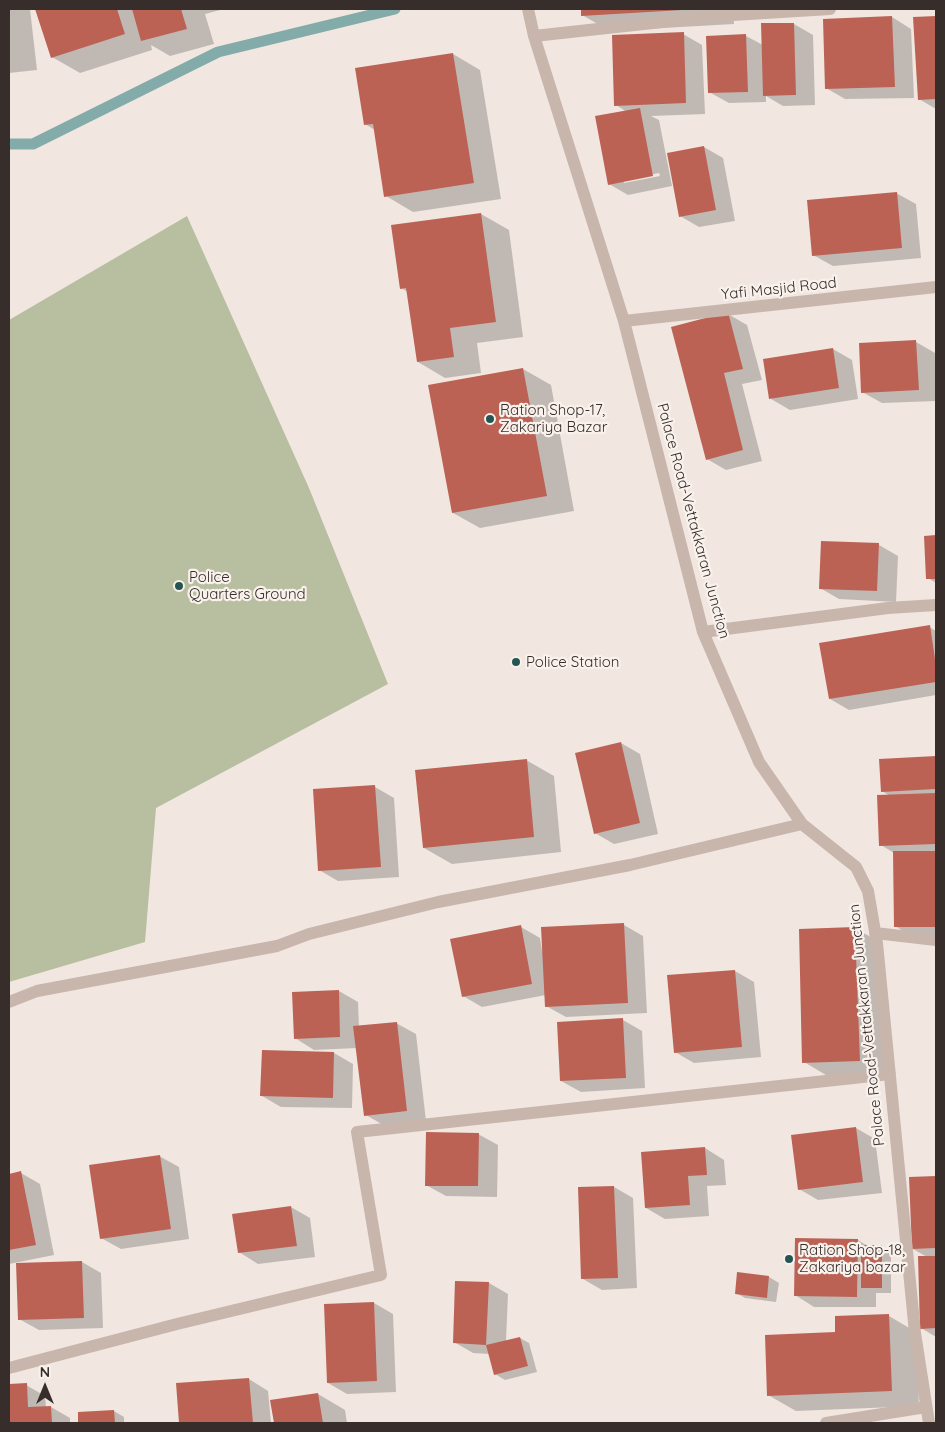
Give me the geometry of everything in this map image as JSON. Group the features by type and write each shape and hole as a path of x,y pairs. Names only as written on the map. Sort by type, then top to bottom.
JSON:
{"street":[{"name":"Palace Road-Vettakkaran Junction","path":"528,9 534,36 624,321 703,632 759,762 802,824 856,867 868,891 875,933 890,1074 915,1333 929,1423"},
{"path":"534,36 717,16 830,9"},
{"name":"Yafi Masjid Road","path":"624,321 936,287"},
{"path":"703,632 888,608 936,605"},
{"path":"9,1002 37,991 277,946 310,934 438,902 630,865 802,824"},
{"path":"875,933 936,940"},
{"path":"9,1368 177,1324 381,1275 357,1132 890,1074"},
{"path":"826,1423 926,1408"}],"green space":[{"name":"Police Quarters Ground","path":"187,216 309,488 388,684 156,808 145,942 9,982 9,320"}],"building":[{"path":"35,9 117,9 125,34 51,58"},
{"path":"132,9 181,9 187,29 141,41"},
{"path":"581,9 682,9 682,10 581,16"},
{"path":"892,16 895,87 825,89 823,19"},
{"path":"936,16 936,99 918,100 913,17"},
{"path":"761,23 794,23 796,95 763,96"},
{"path":"684,32 686,103 614,106 612,35"},
{"path":"746,34 748,92 708,93 706,36"},
{"path":"453,53 474,183 384,197 373,124 364,125 355,68"},
{"path":"640,108 653,176 608,185 595,116"},
{"path":"704,146 716,210 679,217 667,153"},
{"path":"897,192 902,248 812,256 807,200"},
{"path":"481,213 496,322 450,328 454,357 417,362 406,288 400,289 391,225"},
{"path":"728,312 743,369 724,373 743,450 706,460 671,327"},
{"path":"916,340 919,390 861,393 859,343"},
{"path":"833,348 839,388 769,399 763,359"},
{"path":"523,368 547,496 452,513 428,385"},
{"path":"936,535 936,579 926,579 924,536"},
{"path":"821,541 879,543 877,591 819,589"},
{"path":"930,625 936,666 936,682 829,699 819,643"},
{"path":"621,742 640,823 594,834 575,753"},
{"path":"936,756 936,789 881,792 879,759"},
{"path":"527,759 534,837 423,848 415,770"},
{"path":"375,785 381,867 318,871 313,789"},
{"path":"936,793 936,844 879,846 877,795"},
{"path":"893,851 936,851 936,927 894,927"},
{"path":"624,923 628,1003 545,1007 541,927"},
{"path":"521,925 532,984 462,997 450,939"},
{"path":"855,927 860,1061 802,1063 799,929"},
{"path":"735,970 742,1047 674,1053 667,975"},
{"path":"339,990 340,1037 294,1039 292,992"},
{"path":"623,1018 626,1078 560,1081 557,1022"},
{"path":"397,1022 407,1111 364,1116 353,1026"},
{"path":"262,1050 334,1052 333,1098 260,1096"},
{"path":"856,1127 863,1182 798,1190 791,1135"},
{"path":"426,1132 479,1133 478,1186 425,1186"},
{"path":"705,1147 707,1175 688,1176 690,1205 645,1208 641,1152"},
{"path":"160,1155 171,1229 100,1239 89,1165"},
{"path":"21,1171 36,1245 9,1250 9,1174"},
{"path":"936,1176 936,1248 912,1249 909,1177"},
{"path":"614,1186 618,1278 581,1279 578,1187"},
{"path":"291,1206 297,1246 238,1253 232,1214"},
{"path":"795,1238 858,1239 857,1297 794,1296"},
{"path":"861,1245 882,1245 882,1288 861,1288"},
{"path":"918,1256 936,1256 936,1328 920,1329"},
{"path":"82,1261 84,1318 18,1320 16,1263"},
{"path":"737,1272 769,1276 767,1298 735,1294"},
{"path":"455,1281 489,1282 486,1345 453,1343"},
{"path":"374,1302 377,1381 327,1383 324,1304"},
{"path":"889,1314 892,1391 767,1396 765,1335 835,1332 835,1316"},
{"path":"520,1337 528,1366 494,1375 486,1345"},
{"path":"249,1378 253,1423 179,1423 176,1383"},
{"path":"27,1383 28,1407 51,1406 52,1423 9,1423 9,1384"},
{"path":"318,1393 323,1423 274,1423 270,1400"},
{"path":"114,1410 115,1423 78,1423 78,1412"}],"waterway":[{"path":"9,144 33,144 218,52 395,9"}],"place":[{"name":"Ration Shop-17, Zakariya Bazar","path":"490,419"},
{"name":"Police Quarters Ground","path":"179,586"},
{"name":"Police Station","path":"516,662"},
{"name":"Ration Shop-18, Zakariya bazar","path":"789,1259"}]}
